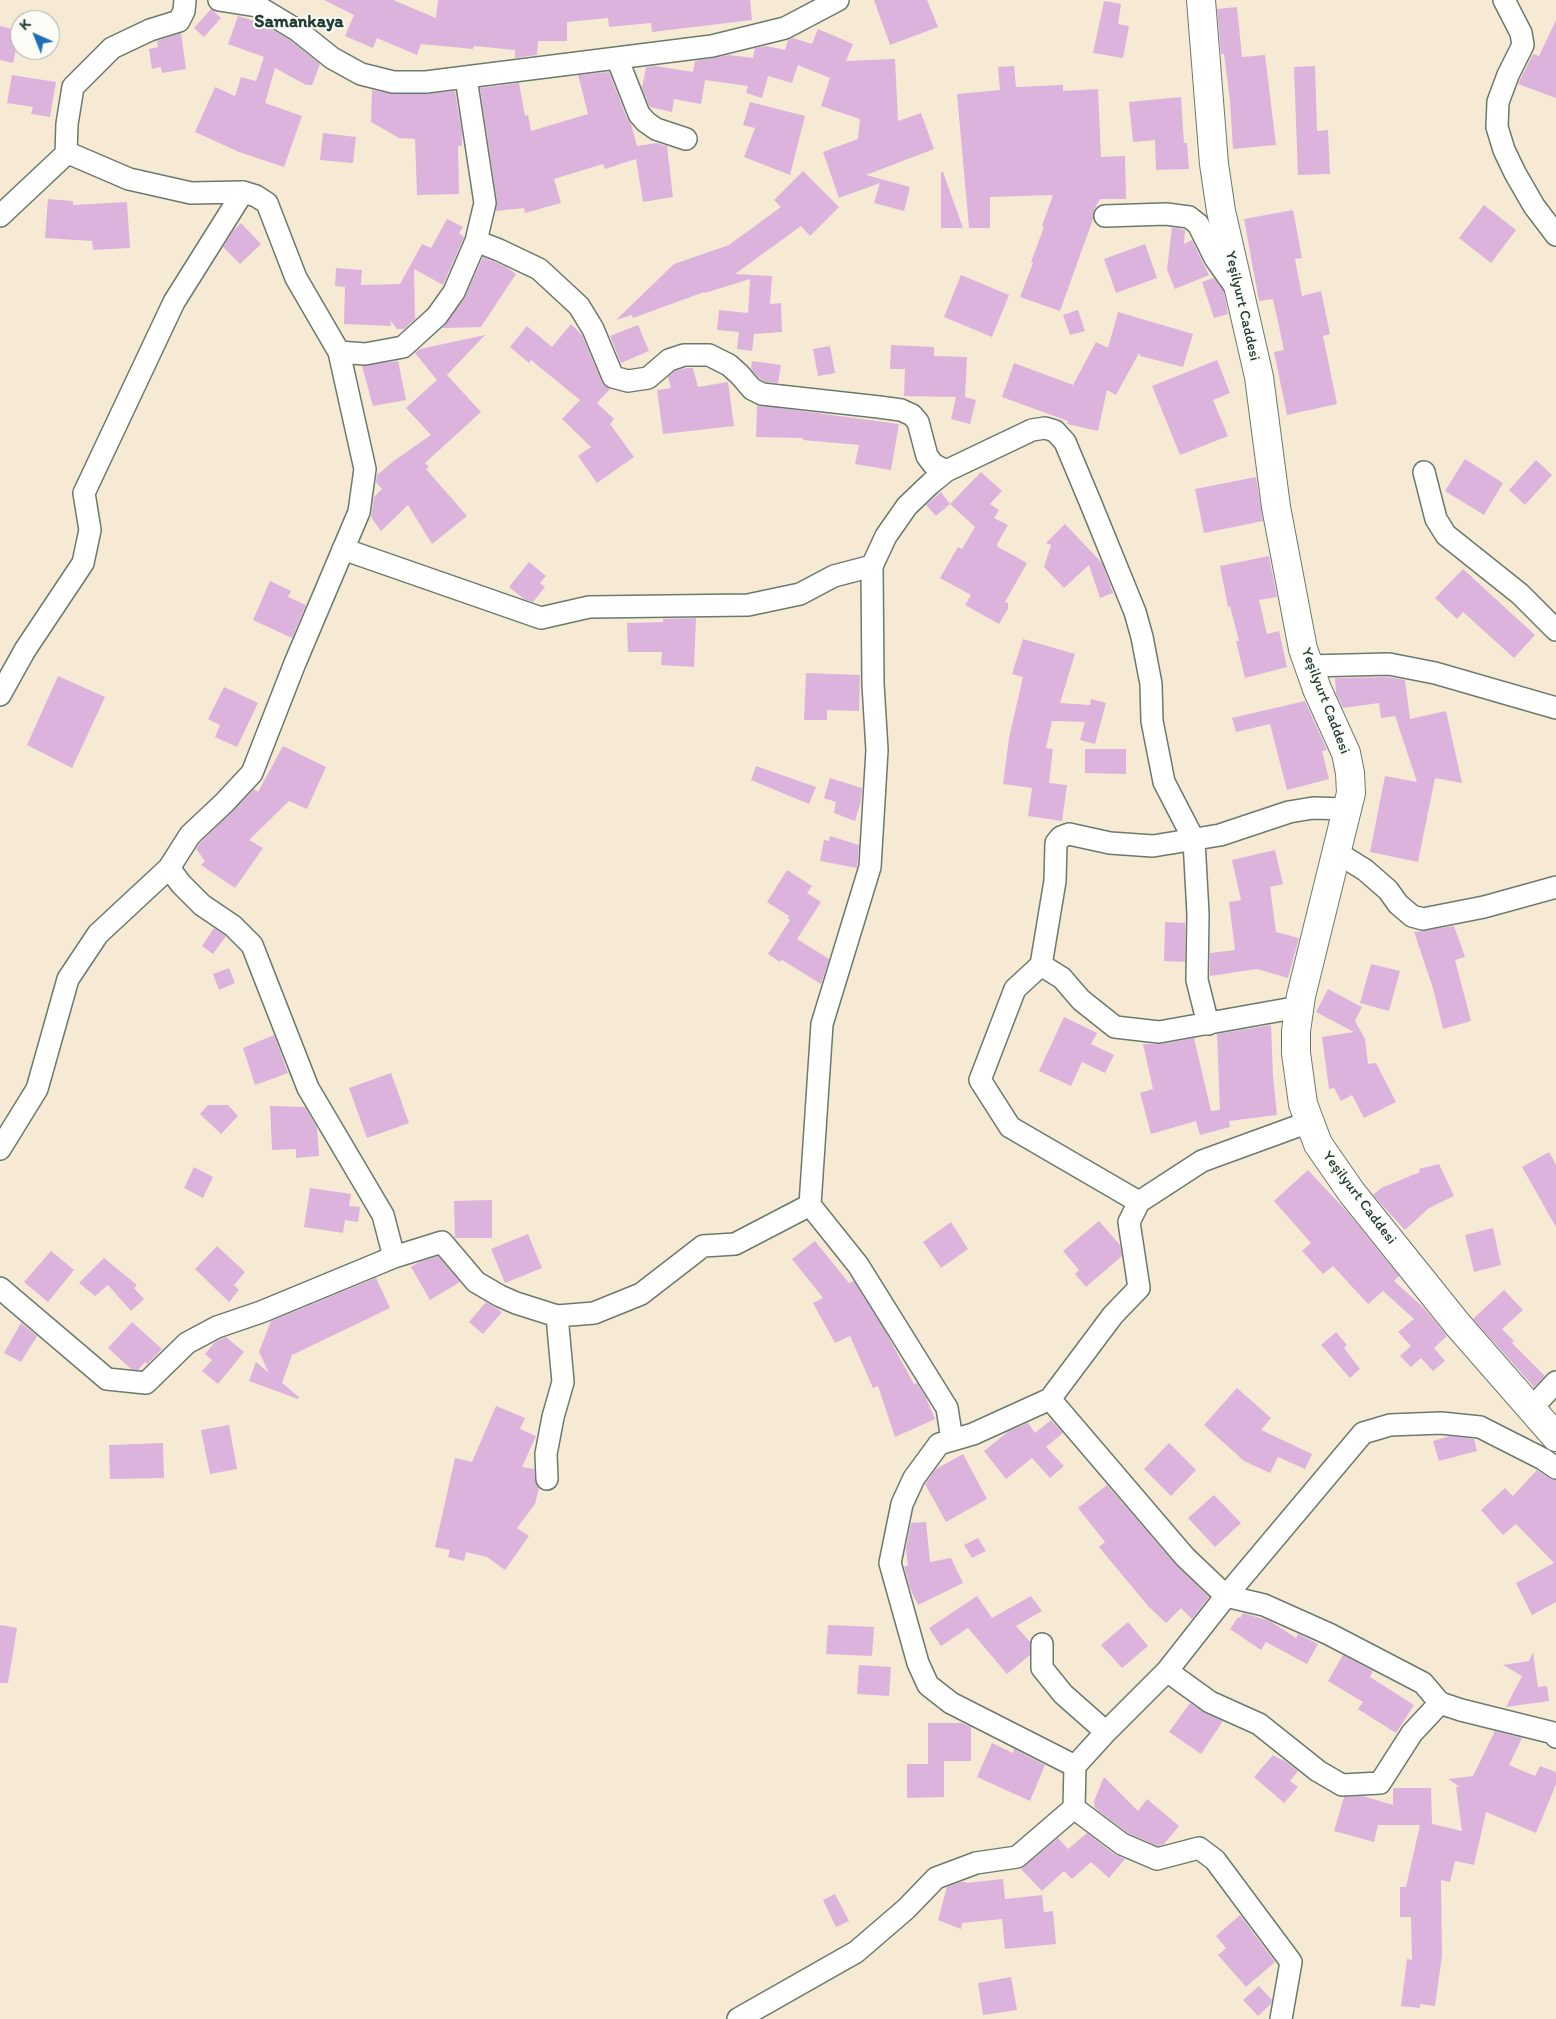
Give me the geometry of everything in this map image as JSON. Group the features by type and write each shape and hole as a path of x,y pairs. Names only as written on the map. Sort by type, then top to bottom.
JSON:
{"main road":[{"name":"Yeşilyurt Caddesi","path":"1201,0 1214,164 1224,230 1259,377 1276,507 1301,640 1317,689 1346,753 1350,773 1351,793 1300,1006 1296,1031 1297,1070 1303,1104 1318,1144 1352,1193 1458,1326 1556,1437"}],"street":[{"path":"66,154 67,124 74,88 112,48 150,30 179,21 184,11 185,0"},
{"path":"219,0 257,3 297,30 332,58 361,74 393,82 426,82 466,78 712,46 785,28 838,0"},
{"path":"1504,0 1521,33 1523,45 1508,75 1498,102 1498,127 1504,150 1515,173 1534,206 1556,235"},
{"path":"617,58 639,114 656,129 686,139"},
{"path":"339,352 365,354 403,347 437,316 454,292 476,242 485,203 466,78"},
{"path":"0,216 26,194 60,157 66,154 73,155 129,179 192,193 243,192 256,196 267,204 296,278 339,352 364,469 359,512 295,663 252,773 190,836 169,868 98,934 68,979 37,1089 0,1149"},
{"path":"0,695 25,650 83,563 90,530 84,493 174,302 243,192"},
{"path":"1105,216 1166,214 1189,217 1198,224 1214,258 1239,292"},
{"path":"476,242 506,253 539,269 579,306 593,329 613,376 628,381 648,378 669,360 684,355 710,355 729,365 752,389 762,394 901,410 912,415 918,422 926,456 933,464 946,472"},
{"path":"952,1440 947,1408 858,1265 810,1205 822,1024 870,867 877,750 873,684 872,566 886,536 907,506 930,484 946,472 1032,430 1045,428 1055,431 1065,442 1135,612 1147,660 1151,684 1152,721 1164,782 1194,840 1198,914 1198,980 1208,1024"},
{"path":"1424,472 1436,519 1446,535 1520,594 1556,630"},
{"path":"343,549 542,618 589,607 748,605 800,594 834,576 872,566"},
{"path":"1309,666 1389,664 1435,673 1556,708"},
{"path":"1139,1202 1010,1127 980,1080 1015,989 1041,965 1055,881 1056,843 1061,837 1069,834 1110,843 1153,846 1220,835 1288,812 1313,808 1347,809"},
{"path":"1336,852 1365,870 1388,890 1398,904 1412,916 1423,919 1484,907 1556,887"},
{"path":"169,868 181,884 202,905 233,926 252,944 308,1088 383,1215 394,1257"},
{"path":"1041,965 1062,978 1081,1000 1115,1028 1159,1032 1300,1006"},
{"path":"1075,1766 951,1703 928,1685 918,1663 890,1563 902,1504 914,1478 938,1444 973,1434 1050,1399 1113,1316 1140,1288 1129,1222 1139,1202 1202,1161 1309,1122"},
{"path":"0,1288 107,1379 146,1383 187,1343 217,1327 262,1312 394,1257 442,1242 476,1282 516,1303 557,1316 594,1313 641,1294 703,1246 735,1244 810,1205"},
{"path":"547,1479 546,1454 553,1417 563,1382 557,1316"},
{"path":"1531,1409 1556,1382"},
{"path":"1050,1399 1179,1550 1226,1596 1264,1605 1329,1634 1423,1683 1440,1703 1461,1710 1555,1732"},
{"path":"738,2019 856,1952 906,1909 936,1878 976,1864 1017,1857 1074,1808 1075,1766 1167,1671 1226,1596 1363,1433 1390,1425 1440,1423 1480,1427 1544,1458 1556,1468"},
{"path":"1042,1644 1042,1668 1063,1694 1106,1732"},
{"path":"1167,1671 1210,1702 1258,1724 1318,1771 1342,1786 1380,1783 1412,1733 1440,1703"},
{"path":"1074,1808 1122,1844 1158,1859 1199,1848 1215,1860 1291,1962 1281,2019"}],"building":[{"path":"324,0 393,0 436,18 438,0 750,0 752,20 652,32 651,23 609,27 608,18 567,22 567,41 538,41 537,55 515,58 515,50 474,46 473,49 421,44 417,55 377,38 373,48 345,36 354,15"},
{"path":"874,0 927,0 938,27 890,45"},
{"path":"1104,1 1121,4 1118,24 1129,26 1123,58 1093,53"},
{"path":"1237,7 1242,57 1265,55 1276,145 1233,149 1230,101 1224,54 1221,54 1217,9"},
{"path":"211,9 221,18 204,37 194,28"},
{"path":"238,16 261,23 290,40 320,64 312,85 306,85 275,68 265,103 302,116 284,167 239,152 195,132 215,87 235,96 241,77 256,81 264,57 228,44"},
{"path":"1556,20 1556,98 1518,84 1533,54 1539,56"},
{"path":"0,26 10,28 10,60 14,60 13,63 0,60"},
{"path":"818,29 853,44 846,61 895,59 898,121 921,113 934,149 866,175 910,187 904,211 874,203 880,183 839,198 823,152 858,139 860,119 821,106 830,78 798,65 792,83 768,76 762,98 746,93 748,86 705,80 701,104 674,99 672,112 650,107 642,88 646,67 656,66 693,72 695,61 729,55 753,58 755,48 766,46 785,50 788,40 793,38 812,44"},
{"path":"181,33 186,69 162,73 161,67 152,69 149,49 158,47 157,41"},
{"path":"1014,66 1016,87 1063,85 1063,91 1098,89 1101,157 1125,156 1126,199 1100,199 1094,210 1093,219 1060,311 1020,297 1033,263 1031,262 1053,195 990,197 990,228 969,228 957,94 1000,90 998,67"},
{"path":"1315,66 1317,131 1328,130 1330,174 1298,175 1294,67"},
{"path":"609,72 627,119 631,124 637,146 657,143 667,146 673,197 643,202 636,159 605,169 603,164 554,179 561,203 525,213 524,208 496,211 497,201 480,88 519,83 525,116 528,115 531,131 588,114 578,75"},
{"path":"12,75 56,82 50,117 31,114 33,107 7,103"},
{"path":"372,90 393,94 426,94 455,91 462,133 462,146 458,146 459,194 417,195 415,139 399,138 371,122"},
{"path":"1181,97 1184,143 1187,143 1189,169 1156,170 1155,140 1133,142 1129,102"},
{"path":"750,102 805,116 790,175 744,157 755,128 743,125"},
{"path":"323,133 356,137 353,163 320,160"},
{"path":"803,171 839,207 810,236 801,226 735,274 772,276 770,304 781,303 782,332 754,334 752,351 737,349 739,332 717,330 719,310 748,313 750,279 704,292 633,318 632,315 616,320 674,264 729,245 781,207 774,200"},
{"path":"941,172 943,172 963,228 941,228"},
{"path":"48,199 73,201 73,205 127,202 130,248 93,250 92,241 45,238"},
{"path":"1484,205 1516,230 1491,263 1459,238"},
{"path":"1293,210 1302,258 1295,259 1302,296 1321,291 1330,334 1323,336 1337,404 1287,415 1274,352 1284,350 1273,299 1259,301 1244,219"},
{"path":"447,219 463,227 459,233 464,237 443,285 414,269 415,319 404,329 397,329 390,320 391,326 344,324 345,287 335,286 336,268 362,270 361,285 400,284 422,244 431,248"},
{"path":"241,223 261,244 240,264 223,247 233,231"},
{"path":"1172,227 1185,230 1184,244 1192,240 1209,275 1175,289 1167,270"},
{"path":"1145,244 1157,278 1116,293 1104,259"},
{"path":"483,257 506,267 516,274 481,327 442,328 464,299"},
{"path":"961,275 1009,295 992,337 944,317"},
{"path":"1214,278 1224,292 1228,314 1214,318 1202,282"},
{"path":"1078,310 1085,331 1070,335 1063,315"},
{"path":"1118,312 1193,334 1183,367 1140,356 1139,353 1116,395 1107,390 1098,431 1067,424 1068,421 1002,397 1014,363 1073,385 1096,342 1108,348"},
{"path":"571,324 582,335 602,382 610,389 597,403 614,419 610,424 634,457 597,483 578,456 591,447 562,419 580,400 531,360 529,363 510,347 527,326 552,347"},
{"path":"638,325 649,351 621,363 610,336"},
{"path":"485,335 447,375 481,412 425,463 429,467 426,469 467,516 432,544 408,505 381,531 371,517 374,497 382,489 376,482 377,475 431,435 406,408 437,380 415,353 420,349"},
{"path":"891,345 934,347 934,356 967,357 965,397 976,400 970,424 951,419 956,397 904,396 905,369 890,369"},
{"path":"830,346 835,373 818,376 813,349"},
{"path":"1217,360 1230,393 1213,400 1228,436 1180,455 1152,386"},
{"path":"398,361 406,400 373,406 362,366"},
{"path":"752,361 781,365 778,383 766,382 760,379 751,369"},
{"path":"693,368 698,387 728,382 734,426 663,434 657,390 671,388 668,377 675,371"},
{"path":"757,405 899,424 891,470 855,464 859,445 803,440 803,438 756,437"},
{"path":"1465,459 1503,483 1484,515 1445,491"},
{"path":"1536,460 1552,475 1525,505 1509,490"},
{"path":"981,472 1002,491 990,504 999,510 994,518 1008,525 997,544 998,547 1027,563 1005,602 1008,603 1008,609 999,624 965,605 971,595 940,578 958,547 962,549 975,527 950,504"},
{"path":"1256,477 1263,521 1204,533 1195,489"},
{"path":"941,492 950,504 936,516 926,505"},
{"path":"1065,524 1102,563 1113,593 1100,598 1089,565 1064,588 1044,567 1051,545 1046,543"},
{"path":"1269,556 1277,597 1259,600 1267,634 1279,631 1287,667 1245,678 1236,641 1239,641 1230,606 1228,607 1220,566"},
{"path":"529,562 546,576 540,583 545,587 533,602 524,599 509,587"},
{"path":"1463,569 1535,635 1514,658 1463,612 1457,619 1435,598"},
{"path":"270,581 291,591 288,597 306,605 292,638 253,620"},
{"path":"696,618 694,667 661,665 662,652 628,652 627,623 663,622 663,619"},
{"path":"1023,639 1075,654 1060,703 1090,705 1091,699 1106,703 1095,744 1080,740 1085,722 1052,721 1046,748 1053,749 1049,783 1067,785 1062,821 1028,816 1032,788 1003,784 1009,738 1023,677 1012,674"},
{"path":"806,673 860,675 859,711 827,710 827,720 804,720"},
{"path":"58,676 105,697 72,768 27,745"},
{"path":"1388,677 1405,680 1410,719 1446,711 1462,783 1435,778 1418,862 1370,852 1385,776 1417,782 1395,716 1381,718 1379,703 1343,708 1336,693 1335,678"},
{"path":"224,687 258,703 237,747 215,737 220,725 208,719"},
{"path":"1305,701 1327,750 1322,751 1329,779 1287,790 1270,724 1236,732 1232,718"},
{"path":"283,746 326,767 307,809 289,801 249,840 263,848 235,888 201,865 205,861 196,849 254,789 258,792"},
{"path":"1085,749 1126,749 1126,774 1085,773"},
{"path":"756,766 816,787 809,804 751,780"},
{"path":"830,778 862,788 861,801 855,821 834,813 836,802 824,798"},
{"path":"830,836 859,845 857,868 820,861 824,840 829,841"},
{"path":"1275,850 1283,884 1270,887 1276,932 1299,938 1288,978 1257,969 1210,976 1210,953 1235,950 1229,902 1241,900 1232,860"},
{"path":"787,870 812,886 807,893 821,902 797,939 829,959 821,984 782,960 780,962 768,954 790,920 789,916 767,902"},
{"path":"1165,922 1185,923 1185,962 1164,961"},
{"path":"1454,926 1465,957 1455,960 1471,1021 1443,1029 1433,988 1414,932"},
{"path":"214,928 226,936 213,954 202,946"},
{"path":"1371,964 1400,971 1389,1011 1360,1003"},
{"path":"229,968 235,983 219,990 213,974"},
{"path":"1328,989 1362,1007 1355,1021 1365,1039 1368,1064 1376,1063 1396,1102 1364,1118 1352,1095 1341,1101 1334,1088 1329,1089 1322,1037 1354,1032 1316,1012"},
{"path":"1064,1017 1097,1033 1091,1044 1114,1055 1105,1073 1082,1062 1071,1086 1039,1071"},
{"path":"1271,1025 1277,1115 1229,1121 1230,1127 1200,1135 1196,1121 1151,1134 1140,1093 1153,1089 1143,1044 1161,1044 1194,1038 1211,1111 1220,1110 1217,1034"},
{"path":"274,1035 288,1073 255,1085 243,1048"},
{"path":"391,1073 409,1123 367,1138 349,1088"},
{"path":"208,1105 228,1105 238,1116 221,1134 200,1114"},
{"path":"270,1106 305,1107 317,1128 319,1156 296,1158 296,1149 272,1150"},
{"path":"1549,1152 1556,1165 1556,1227 1522,1167"},
{"path":"1439,1164 1454,1196 1429,1208 1405,1230 1373,1195 1381,1188 1420,1172 1419,1169"},
{"path":"194,1167 213,1177 203,1198 184,1188"},
{"path":"1308,1170 1349,1214 1399,1276 1394,1281 1424,1308 1447,1336 1434,1348 1445,1361 1433,1371 1421,1358 1411,1367 1400,1356 1411,1346 1398,1332 1414,1319 1383,1291 1368,1304 1333,1266 1323,1274 1302,1251 1311,1243 1274,1201"},
{"path":"310,1188 351,1194 349,1206 360,1207 358,1222 345,1220 343,1233 304,1227"},
{"path":"492,1200 492,1238 455,1238 454,1201"},
{"path":"1099,1221 1120,1245 1122,1256 1086,1287 1075,1274 1079,1270 1063,1251"},
{"path":"951,1222 968,1249 941,1268 923,1242"},
{"path":"1493,1228 1501,1265 1474,1272 1465,1235"},
{"path":"528,1234 542,1268 505,1283 491,1249"},
{"path":"815,1241 849,1283 854,1281 885,1331 914,1384 917,1383 926,1398 935,1419 895,1437 878,1386 873,1388 850,1336 835,1343 813,1303 823,1298 792,1259"},
{"path":"217,1246 245,1272 234,1285 239,1290 229,1302 195,1269"},
{"path":"51,1251 74,1270 48,1302 24,1282"},
{"path":"438,1256 460,1282 430,1300 411,1267 419,1262"},
{"path":"104,1258 137,1285 134,1288 144,1299 131,1311 108,1285 95,1296 79,1283"},
{"path":"376,1278 390,1308 292,1355 282,1383 299,1397 298,1399 249,1381 256,1362 269,1373 259,1352 271,1321"},
{"path":"1504,1290 1523,1310 1502,1329 1514,1341 1512,1343 1545,1376 1534,1387 1473,1319"},
{"path":"486,1302 502,1312 483,1334 469,1322"},
{"path":"132,1322 162,1349 138,1370 131,1369 108,1348"},
{"path":"21,1323 37,1336 21,1362 4,1353"},
{"path":"1336,1332 1347,1345 1344,1348 1360,1369 1350,1378 1321,1345"},
{"path":"226,1337 244,1352 218,1384 202,1371 212,1360 205,1354 215,1342"},
{"path":"1237,1388 1271,1418 1261,1430 1312,1454 1305,1469 1278,1457 1270,1473 1244,1461 1204,1425"},
{"path":"496,1406 525,1418 520,1429 536,1436 522,1467 534,1469 535,1480 539,1488 535,1504 517,1528 529,1536 505,1570 487,1557 466,1552 464,1561 448,1557 450,1550 435,1547 455,1458 472,1462"},
{"path":"1051,1420 1063,1433 1046,1447 1064,1466 1050,1478 1032,1458 1006,1479 984,1451 1009,1431 1028,1423 1035,1433"},
{"path":"229,1425 237,1469 210,1474 201,1430"},
{"path":"1450,1436 1474,1439 1477,1451 1439,1461 1433,1441"},
{"path":"163,1443 164,1478 110,1479 109,1445"},
{"path":"1169,1443 1196,1470 1171,1496 1144,1469"},
{"path":"963,1454 987,1499 946,1522 925,1484 936,1469"},
{"path":"1537,1470 1556,1480 1556,1602 1532,1615 1516,1583 1554,1563 1516,1524 1503,1535 1481,1510 1505,1488 1513,1496"},
{"path":"1107,1485 1176,1565 1209,1597 1192,1619 1181,1608 1166,1623 1148,1606 1099,1547 1105,1542 1078,1508"},
{"path":"1214,1495 1241,1523 1215,1547 1188,1518"},
{"path":"926,1522 930,1562 951,1558 963,1583 918,1605 910,1588 904,1566 908,1566 906,1549 911,1523"},
{"path":"978,1538 986,1551 972,1558 964,1545"},
{"path":"977,1596 992,1618 1031,1596 1042,1611 1016,1626 1030,1642 1030,1655 1007,1674 968,1628 941,1646 929,1628"},
{"path":"1243,1613 1270,1621 1296,1638 1298,1634 1318,1644 1307,1664 1266,1642 1261,1650 1230,1629"},
{"path":"1128,1622 1148,1646 1122,1668 1101,1645"},
{"path":"0,1625 17,1628 8,1683 0,1683"},
{"path":"828,1625 874,1627 872,1656 826,1654"},
{"path":"1533,1652 1538,1687 1547,1686 1549,1701 1506,1707 1522,1676 1503,1665 1529,1661"},
{"path":"1343,1655 1373,1671 1370,1677 1414,1705 1396,1733 1358,1709 1363,1702 1328,1681"},
{"path":"859,1665 891,1667 889,1696 857,1694"},
{"path":"1190,1703 1205,1713 1223,1721 1201,1754 1169,1732"},
{"path":"928,1723 962,1723 971,1727 971,1761 944,1761 944,1797 907,1798 907,1764 928,1764"},
{"path":"1495,1731 1522,1738 1509,1765 1535,1776 1540,1766 1556,1772 1556,1784 1536,1833 1486,1812 1474,1865 1455,1861 1450,1882 1441,1880 1442,1956 1435,2006 1420,2004 1420,2008 1401,2006 1407,1959 1412,1960 1411,1917 1400,1917 1400,1887 1406,1887 1420,1825 1378,1825 1374,1842 1334,1831 1344,1797 1363,1796 1393,1805 1393,1788 1431,1788 1432,1824 1462,1831 1456,1787 1460,1787 1448,1779 1473,1776"},
{"path":"992,1743 1013,1753 1014,1749 1045,1765 1030,1801 977,1777"},
{"path":"1273,1755 1298,1771 1290,1781 1298,1787 1284,1803 1254,1777"},
{"path":"1104,1777 1138,1811 1147,1799 1179,1826 1164,1844 1158,1846 1128,1833 1095,1808 1094,1801"},
{"path":"1087,1833 1114,1854 1125,1859 1109,1878 1091,1862 1072,1879 1064,1871 1042,1891 1021,1869 1058,1838 1068,1849"},
{"path":"1003,1879 1005,1899 1042,1895 1044,1912 1053,1911 1056,1944 1005,1949 1002,1919 962,1923 961,1929 938,1920 947,1887 961,1882"},
{"path":"835,1894 849,1921 836,1927 823,1900"},
{"path":"1240,1915 1275,1962 1246,1987 1218,1955 1226,1948 1216,1936"},
{"path":"1011,1977 1017,2010 983,2015 978,1983"},
{"path":"1259,1986 1272,2000 1271,2004 1258,2016 1243,2000"}],"district":[{"name":"Samankaya","path":"299,22"}]}
